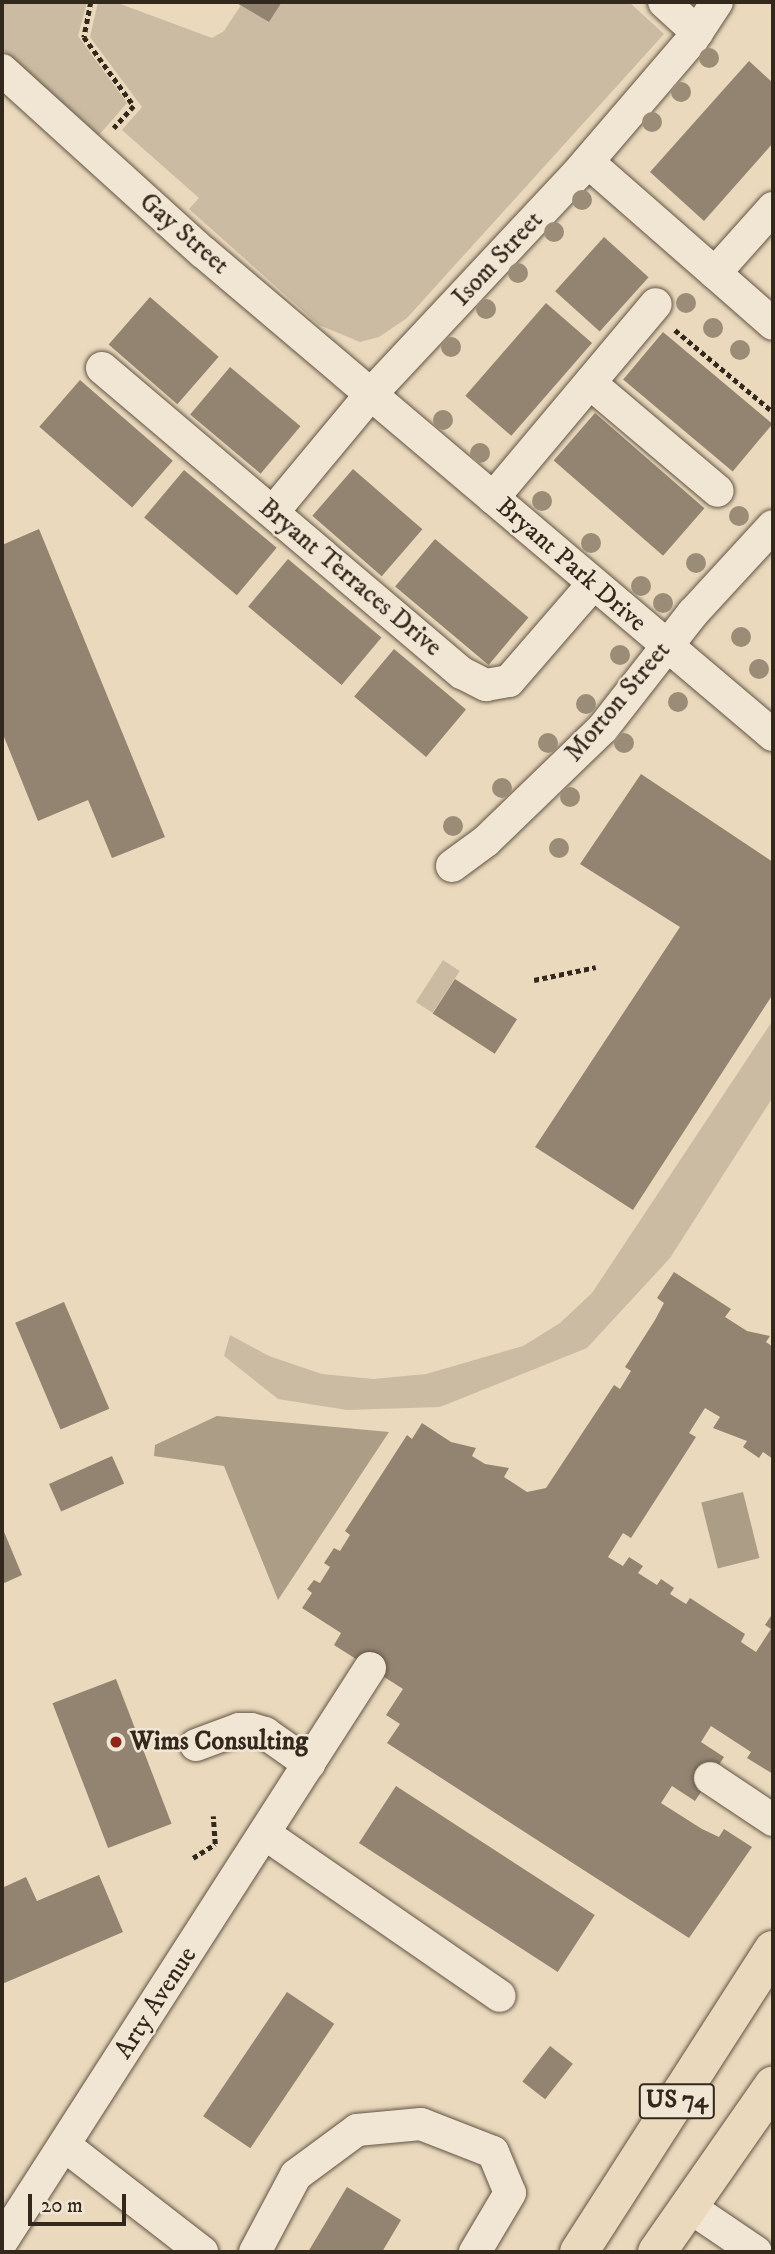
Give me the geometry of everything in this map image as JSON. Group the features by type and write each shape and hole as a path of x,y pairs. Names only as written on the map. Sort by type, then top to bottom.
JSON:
{"main road":[{"name":"US 74","path":"579,2252 773,1950"},
{"name":"US 74","path":"657,2252 773,2086"}],"street":[{"path":"664,2 696,32"},
{"name":"Isom Street","path":"272,512 371,394 588,162 696,32 717,2"},
{"name":"Gay Street","path":"2,70 204,252 371,394"},
{"path":"588,162 773,324"},
{"path":"715,273 773,208"},
{"path":"493,498 656,304"},
{"name":"Bryant Terraces Drive","path":"102,368 462,673 486,685 509,681 593,584"},
{"path":"590,383 718,491"},
{"name":"Bryant Park Drive","path":"371,394 666,647 773,735"},
{"name":"Morton Street","path":"452,866 486,841 603,728 666,647 773,526"},
{"name":"Arty Avenue","path":"2,2241 370,1668"},
{"path":"196,1745 239,1729 251,1729 265,1733 309,1764"},
{"path":"710,1778 773,1819"},
{"path":"265,1834 500,1996"},
{"path":"255,2252 296,2175 357,2130 421,2124 493,2152 510,2193 475,2252"},
{"path":"64,2145 202,2252"},
{"path":"688,2206 756,2252"}],"path":[{"path":"91,2 84,37 134,106 112,130 122,138"},
{"path":"681,335 773,412"},
{"path":"534,980 596,967"},
{"path":"193,1858 215,1844 212,1816"}],"shaded area":[{"path":"2,2 87,2 78,36 127,103 99,135 2,49"},
{"path":"98,2 115,2 212,38 224,31 241,5 269,22 282,2 629,2 664,34 407,318 379,337 360,342 319,325 189,209 199,198 122,130 142,107 90,37"},
{"path":"443,960 460,971 433,1013 416,1002"},
{"path":"773,1020 773,1097 670,1258 587,1348 440,1407 347,1410 278,1399 224,1356 230,1335 269,1356 322,1374 373,1379 426,1374 523,1346 560,1323 592,1293"},
{"path":"217,1416 389,1432 278,1600 224,1466 154,1456 155,1445"},
{"path":"743,1492 759,1558 718,1568 701,1502"}],"building":[{"path":"235,2 282,2 269,22"},
{"path":"749,61 773,83 773,143 704,221 650,172"},
{"path":"604,237 649,277 600,331 555,291"},
{"path":"150,297 219,357 177,404 109,345"},
{"path":"546,303 592,343 511,436 465,396"},
{"path":"663,332 773,424 733,471 623,379"},
{"path":"230,367 300,426 261,474 190,414"},
{"path":"80,380 173,461 132,507 39,427"},
{"path":"595,413 704,508 663,556 554,461"},
{"path":"353,469 422,529 382,576 312,516"},
{"path":"184,470 277,548 237,595 144,517"},
{"path":"39,529 165,837 112,858 88,800 38,821 2,732 2,545"},
{"path":"435,539 528,617 489,665 395,586"},
{"path":"288,559 381,637 342,685 248,606"},
{"path":"394,649 466,709 426,757 354,696"},
{"path":"641,774 773,862 773,994 633,1210 535,1147 680,927 580,864"},
{"path":"455,979 517,1019 495,1054 433,1013"},
{"path":"674,1272 731,1309 725,1317 747,1331 770,1336 766,1342 773,1347 773,1459 763,1452 759,1458 743,1447 747,1441 713,1428 720,1417 705,1408 689,1433 696,1437 631,1538 623,1533 608,1557 623,1566 629,1557 643,1566 638,1573 657,1585 661,1579 674,1588 670,1594 686,1604 690,1598 745,1634 741,1642 756,1652 771,1629 765,1625 773,1613 773,1774 747,1758 751,1752 711,1726 701,1742 724,1757 695,1801 672,1786 661,1803 702,1829 719,1837 724,1829 752,1847 689,1938 387,1743 400,1724 386,1715 403,1689 334,1645 341,1633 302,1608 312,1593 307,1589 314,1580 320,1583 330,1567 324,1563 334,1548 340,1551 350,1535 345,1531 407,1435 412,1439 422,1423 451,1442 476,1448 472,1456 485,1464 509,1468 504,1477 527,1492 546,1488 614,1385 620,1389 631,1371 625,1367 664,1303 657,1298"},
{"path":"64,1302 109,1409 61,1429 15,1323"},
{"path":"112,1456 124,1483 61,1511 49,1484"},
{"path":"2,1527 22,1575 2,1584"},
{"path":"116,1679 172,1824 108,1848 53,1703"},
{"path":"396,1786 595,1915 558,1972 359,1843"},
{"path":"99,1875 123,1932 2,1984 2,1888 26,1877 37,1901"},
{"path":"287,1992 334,2024 250,2148 203,2116"},
{"path":"550,2046 573,2064 545,2099 522,2081"},
{"path":"347,2187 401,2220 382,2252 308,2252"}],"place":[{"name":"Wims Consulting","path":"116,1742"}]}
